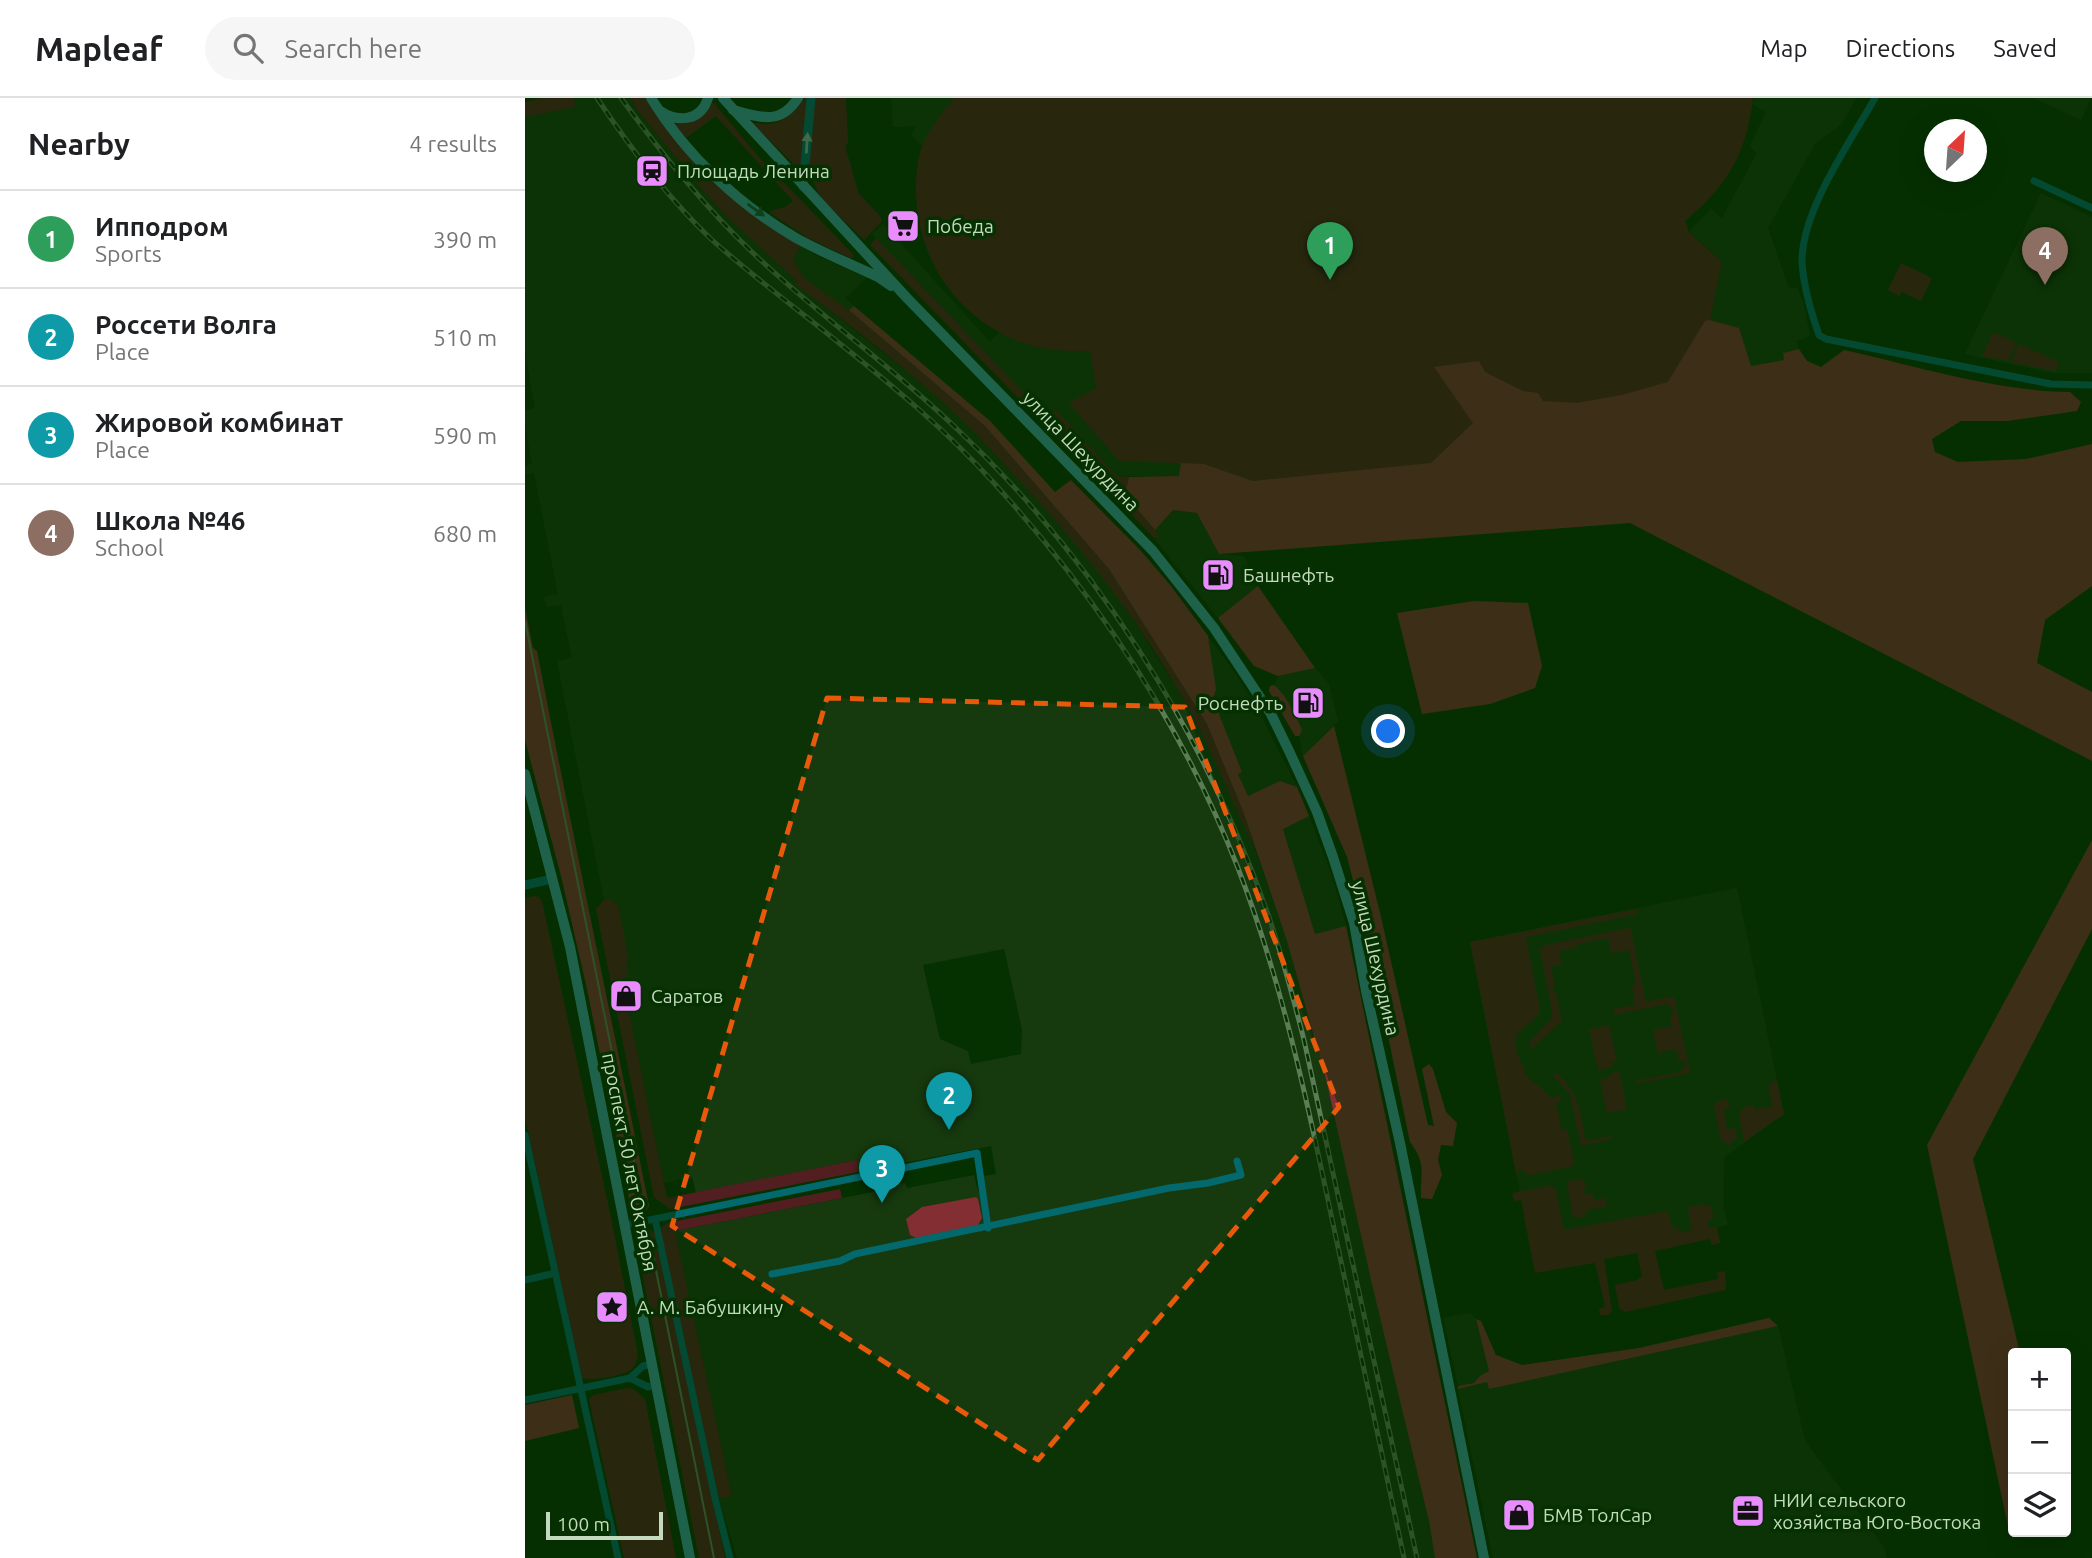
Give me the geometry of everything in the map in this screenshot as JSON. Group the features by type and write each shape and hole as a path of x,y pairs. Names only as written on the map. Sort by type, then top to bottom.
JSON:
{"main road":[{"name":"улица Шехурдина","path":"651,98 685,144 740,198 796,238 879,277 907,298"},
{"path":"658,109 668,116 689,118 702,110 708,98"},
{"name":"улица Шехурдина","path":"723,98 907,298 1153,551 1214,628 1271,715 1294,761 1333,857 1354,923 1484,1558"},
{"path":"733,110 773,117 789,110 798,98"},
{"path":"849,264 858,262 861,257 859,244"},
{"name":"проспект 50 лет Октября","path":"525,774 572,958 690,1558"}],"street":[{"path":"803,187 811,98"},
{"path":"1875,98 1826,186 1807,228 1802,260 1806,292 1819,335 1826,339 2050,384 2092,385"},
{"path":"2034,181 2092,208"},
{"path":"525,885 552,879"},
{"path":"525,1135 618,1558"},
{"path":"625,1225 977,1153 988,1227"},
{"path":"772,1274 841,1261 855,1254 1241,1175 1237,1161"},
{"path":"655,1219 730,1558"},
{"path":"525,1280 555,1273"},
{"path":"525,1400 630,1378 643,1366 652,1364"},
{"path":"630,1378 648,1387 656,1385"}],"highlighted area":[{"path":"827,698 1185,707 1339,1107 1038,1460 672,1226"}],"shaded area":[{"path":"542,98 574,98 575,107 525,117 525,102"},
{"path":"574,98 631,98 637,111 700,187 727,217 798,282 797,285 924,385 967,424 1074,540 1117,595 1180,693 1210,748 1256,852 1287,941 1326,1079 1429,1521 1435,1558 737,1558 719,1498 732,1495 675,1231 893,1188 893,1185 905,1183 907,1188 974,1175 978,1191 985,1189 984,1176 996,1174 991,1146 858,1172 857,1160 696,1193 692,1177 664,1183 622,977 626,962 629,961 612,898 604,900 557,661 572,658 561,605 547,607 544,597 558,594 534,473 525,475 525,466 532,464 525,410 535,408 525,352 525,117 575,107","holes":["1004,949 1022,1030 1021,1054 971,1064 968,1051 940,1039 923,965"]},
{"path":"631,98 645,98 660,121 695,163 755,215 800,246 793,260 805,279 849,310 985,426 1109,569 1207,724 1243,811 1256,852 1181,695 1125,608 1083,554 1039,502 964,422 903,368 796,285 798,282 727,217 637,110"},
{"path":"804,98 808,98 799,174 792,167 793,163 752,123 768,124 785,119"},
{"path":"813,98 846,98 848,143 845,146 859,194 882,221 864,240 821,197 813,181 809,145"},
{"path":"891,98 954,98 922,146 911,135 917,126 893,127"},
{"path":"954,98 1753,98 1746,136 1733,167 1713,195 1685,221 1689,232 1722,262 1710,320 1739,328 1742,361 1513,456 1253,481 1204,464 1119,461 1069,403 1096,388 1090,351 1041,348 1002,334 962,304 933,263 918,215 917,168 924,141"},
{"path":"1755,98 1856,98 1842,124 1815,144 1768,228 1789,289 1797,287 1804,305 1810,336 1796,341 1799,349 1783,353 1784,360 1751,366 1739,328 1709,320 1722,262 1689,231 1711,209 1722,218 1757,153 1750,146 1766,112 1752,104"},
{"path":"2034,98 2091,98 2081,120"},
{"path":"713,102 757,155 854,257 850,258 808,238 770,213 793,201 716,116 686,138 673,123 686,123 697,119"},
{"path":"2041,193 2092,217 2092,373 2053,373 1965,354"},
{"path":"883,224 990,342 999,333 1028,345 1058,351 1090,351 1096,388 1070,404 1119,461 1181,463 1180,476 1117,476 1056,411 1047,417 872,234"},
{"path":"876,238 1047,417 1056,410 1117,476 1129,477 1126,495 1160,537 1154,538 870,245"},
{"path":"800,246 819,257 868,277 845,298 854,306 849,310 805,279 793,260"},
{"path":"1901,263 1932,278 1921,301 1902,292 1899,296 1888,290"},
{"path":"854,306 990,421 1055,492 1071,480 1141,551 1208,636 1216,689 1213,699 1242,772 1238,774 1248,796 1280,781 1297,787 1309,816 1283,829 1315,934 1346,926 1477,1558 1435,1558 1429,1521 1326,1079 1287,941 1243,811 1207,724 1109,569 985,426 849,310"},
{"path":"1705,321 1739,328 1751,366 1784,360 1783,353 1799,349 1807,361 1821,367 1844,350 1985,382 2042,391 2070,392 2081,402 2077,411 2007,421 1961,421 1932,439 1935,452 1958,462 2026,459 2092,444 2092,586 2045,620 2037,663 2092,692 2092,761 1630,523 1219,554 1197,513 1173,510 1155,530 1125,495 1129,477 1179,476 1181,463 1204,464 1253,481 1431,463 1473,423 1434,367 1479,361 1485,372 1523,391 1538,393 1543,401 1577,403 1622,395 1668,382"},
{"path":"1993,332 2017,343 2008,361 1982,356"},
{"path":"2019,344 2059,362 2055,371 2011,362"},
{"name":"Башнефть","path":"1173,510 1197,513 1219,554 1244,556 1258,586 1218,618 1154,538 1159,537 1155,530"},
{"path":"1258,586 1315,668 1278,676 1254,666 1218,618"},
{"path":"1474,601 1528,603 1542,666 1535,688 1490,704 1422,714 1397,613"},
{"path":"525,608 533,648 537,651 649,1206 646,1211 634,1212 631,1209 587,989 525,740"},
{"path":"1208,636 1237,676 1263,720 1297,787 1280,781 1248,796 1238,774 1242,772 1213,699"},
{"name":"Роснефть","path":"1315,668 1329,684 1338,721 1303,756 1299,735 1274,685 1278,676"},
{"path":"1274,685 1297,718 1302,730 1299,736 1295,736 1269,691 1270,686"},
{"path":"1334,726 1428,1125 1434,1126 1422,1069 1429,1064 1433,1069 1446,1112 1457,1123 1453,1146 1441,1145 1438,1160 1442,1175 1432,1199 1421,1198 1421,1163 1410,1142 1366,930 1347,857 1303,756"},
{"path":"1309,816 1331,873 1346,926 1315,934 1283,828"},
{"path":"2092,840 2092,929 1973,1159 2019,1348 2008,1348 2008,1526 1927,1145"},
{"path":"1737,888 1784,1114 1724,1157 1723,1204 1728,1225 1659,1239 1565,1241 1522,1201 1470,942"},
{"path":"535,896 542,901 638,1354 636,1362 628,1372 607,1377 582,1378 525,1117 525,898"},
{"path":"612,898 613,903 618,905 629,961 626,962 628,976 622,978 667,1198 857,1160 858,1172 670,1209 654,1197 596,909 604,900"},
{"path":"1637,909 1638,914 1526,937 1540,1011 1517,1034 1517,1052 1525,1074 1553,1099 1558,1095 1562,1098 1556,1104 1562,1130 1567,1129 1574,1163 1570,1167 1526,1176 1524,1170 1517,1171 1517,1178 1470,942"},
{"path":"1628,928 1631,930 1646,1002 1674,996 1690,1073 1636,1084 1635,1081 1680,1072 1686,1063 1678,1058 1676,1049 1658,1053 1653,1030 1671,1026 1670,1017 1674,1009 1666,1004 1614,1015 1613,1009 1635,1005 1632,986 1636,984 1629,950 1611,953 1608,938 1559,951 1562,964 1551,967 1555,987 1552,988 1553,992 1556,992 1562,1021 1530,1050 1530,1041 1551,1020 1552,1009 1540,951 1542,946"},
{"path":"1609,1025 1617,1061 1611,1063 1612,1067 1598,1070 1589,1029"},
{"path":"1619,1071 1627,1109 1607,1113 1600,1080"},
{"path":"1556,1073 1574,1095 1586,1141 1612,1136 1612,1139 1581,1146 1570,1094 1552,1075"},
{"path":"1777,1082 1784,1114 1744,1142 1739,1115 1749,1106 1754,1105 1755,1110 1772,1106 1768,1085"},
{"path":"1723,1099 1731,1106 1724,1108 1727,1129 1735,1128 1737,1138 1729,1145 1721,1140 1714,1107"},
{"path":"1584,1179 1588,1187 1583,1189 1584,1193 1593,1194 1594,1200 1605,1198 1607,1206 1588,1210 1584,1217 1573,1217 1567,1184 1569,1181"},
{"path":"1552,1185 1556,1190 1564,1230 1667,1211 1672,1228 1678,1228 1679,1232 1692,1230 1689,1207 1702,1204 1711,1206 1714,1218 1708,1220 1709,1228 1717,1227 1720,1243 1712,1245 1710,1239 1655,1251 1664,1290 1718,1279 1717,1272 1725,1271 1726,1290 1625,1312 1619,1308 1615,1285 1637,1280 1642,1276 1637,1253 1604,1259 1612,1311 1608,1315 1600,1315 1599,1309 1605,1307 1595,1263 1535,1273 1521,1200 1515,1201 1512,1196 1513,1193"},
{"path":"840,1189 842,1198 675,1231 732,1496 719,1498 662,1227 667,1223"},
{"path":"976,1197 982,1218 978,1225 916,1238 910,1235 906,1219 922,1207"},
{"path":"651,1230 655,1234 725,1558 699,1558 635,1237 638,1232"},
{"path":"1470,1313 1476,1319 1489,1371 1474,1383 1458,1386 1443,1318"},
{"path":"1769,1318 1778,1326 1489,1389 1487,1382 1458,1389 1458,1386 1474,1383 1489,1371 1476,1319 1481,1321 1496,1355 1522,1365 1639,1348"},
{"path":"1778,1326 1805,1441 1884,1547 1887,1558 1493,1558 1458,1389 1487,1382 1489,1389"},
{"path":"627,1388 635,1390 645,1399 676,1558 624,1558 589,1400 593,1395"},
{"path":"572,1395 579,1428 525,1441 525,1405"}],"tram line":[{"path":"525,621 714,1558"}],"railway":[{"path":"597,98 650,172 711,239 899,392 993,482 1031,525 1101,616 1133,664 1191,763 1216,815 1254,911 1292,1042 1404,1558"},
{"path":"621,98 683,178 752,252 930,404 1006,478 1054,533 1099,591 1178,715 1242,846 1268,914 1287,976 1304,1040 1417,1558"}],"place":[{"name":"Площадь Ленина","path":"652,171"},
{"name":"Победа","path":"903,226"},
{"name":"Ипподром","path":"1330,280"},
{"name":"Школа №46","path":"2045,285"},
{"name":"Башнефть","path":"1218,575"},
{"name":"Роснефть","path":"1308,703"},
{"name":"Саратов","path":"626,996"},
{"name":"Россети Волга","path":"949,1130"},
{"name":"Жировой комбинат","path":"882,1203"},
{"name":"А. М. Бабушкину","path":"612,1307"},
{"name":"НИИ сельского хозяйства Юго-Востока","path":"1748,1511"},
{"name":"БМВ ТолСар","path":"1519,1515"}]}
